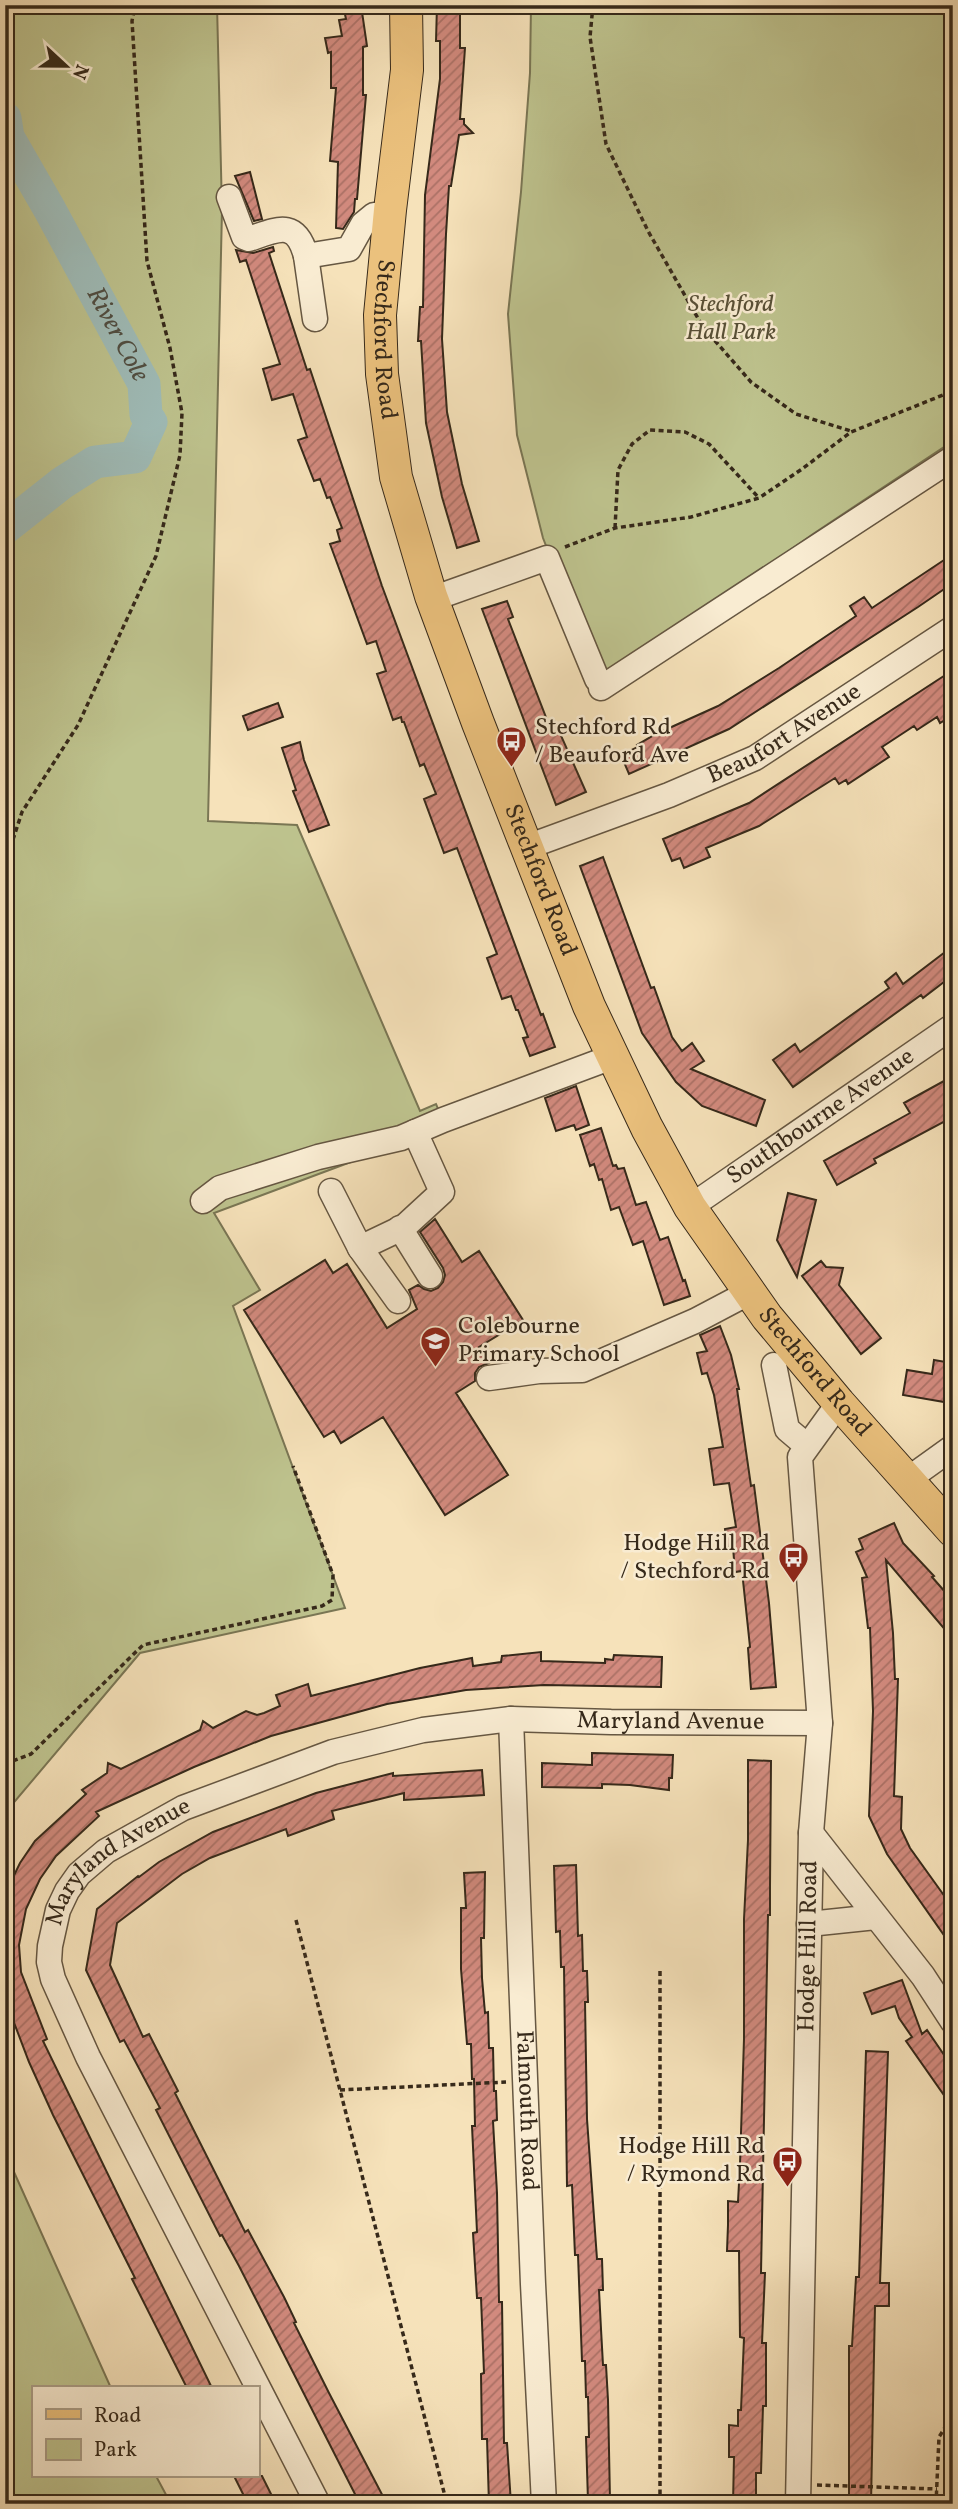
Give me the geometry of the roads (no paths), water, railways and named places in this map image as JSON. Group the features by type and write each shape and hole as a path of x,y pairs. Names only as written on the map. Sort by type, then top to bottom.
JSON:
{"main road":[{"name":"Stechford Road","path":"406,5 407,70 380,315 387,425 396,477 432,599 527,847 612,1057 690,1207 767,1317 953,1531"}],"street":[{"path":"229,197 244,237 249,239 277,229 290,230 302,241 315,319"},
{"path":"306,256 349,249 363,224 374,215 389,217"},
{"path":"432,599 547,558 599,684 953,458"},
{"name":"Beaufort Avenue","path":"527,847 669,794 755,758 953,628"},
{"name":"Southbourne Avenue","path":"690,1207 953,1026"},
{"path":"203,1201 220,1188 317,1157 401,1138 612,1057"},
{"path":"360,1248 400,1228 442,1192 415,1132"},
{"path":"331,1191 360,1248 398,1301"},
{"path":"400,1228 430,1276"},
{"path":"489,1378 539,1371 582,1370 695,1321 750,1292"},
{"path":"774,1365 787,1429 807,1446"},
{"name":"Hodge Hill Road","path":"798,2494 811,1833 820,1723 800,1457 839,1403"},
{"path":"906,1480 953,1447"},
{"name":"Maryland Avenue","path":"257,2386 88,2057 52,1979 49,1962 53,1928 62,1901 79,1874 106,1851 183,1808 333,1752 423,1730 511,1719 611,1723 820,1723"},
{"name":"Falmouth Road","path":"511,1719 544,2504"},
{"path":"811,1833 923,1976 953,2022"},
{"path":"809,1924 876,1917"},
{"name":"Maryland Avenue","path":"259,2389 318,2504"}],"waterway":[{"name":"River Cole","path":"5,118 8,137 144,384 146,415 151,422 135,457 95,462 62,483 5,528"}],"place":[{"name":"Stechford Rd / Beauford Ave","path":"512,769"},
{"name":"Colebourne Primary School","path":"435,1368"},
{"name":"Hodge Hill Rd / Stechford Rd","path":"793,1585"},
{"name":"Hodge Hill Rd / Rymond Rd","path":"788,2188"}],"park label":[{"name":"Stechford Hall Park","path":"731,319"}]}
